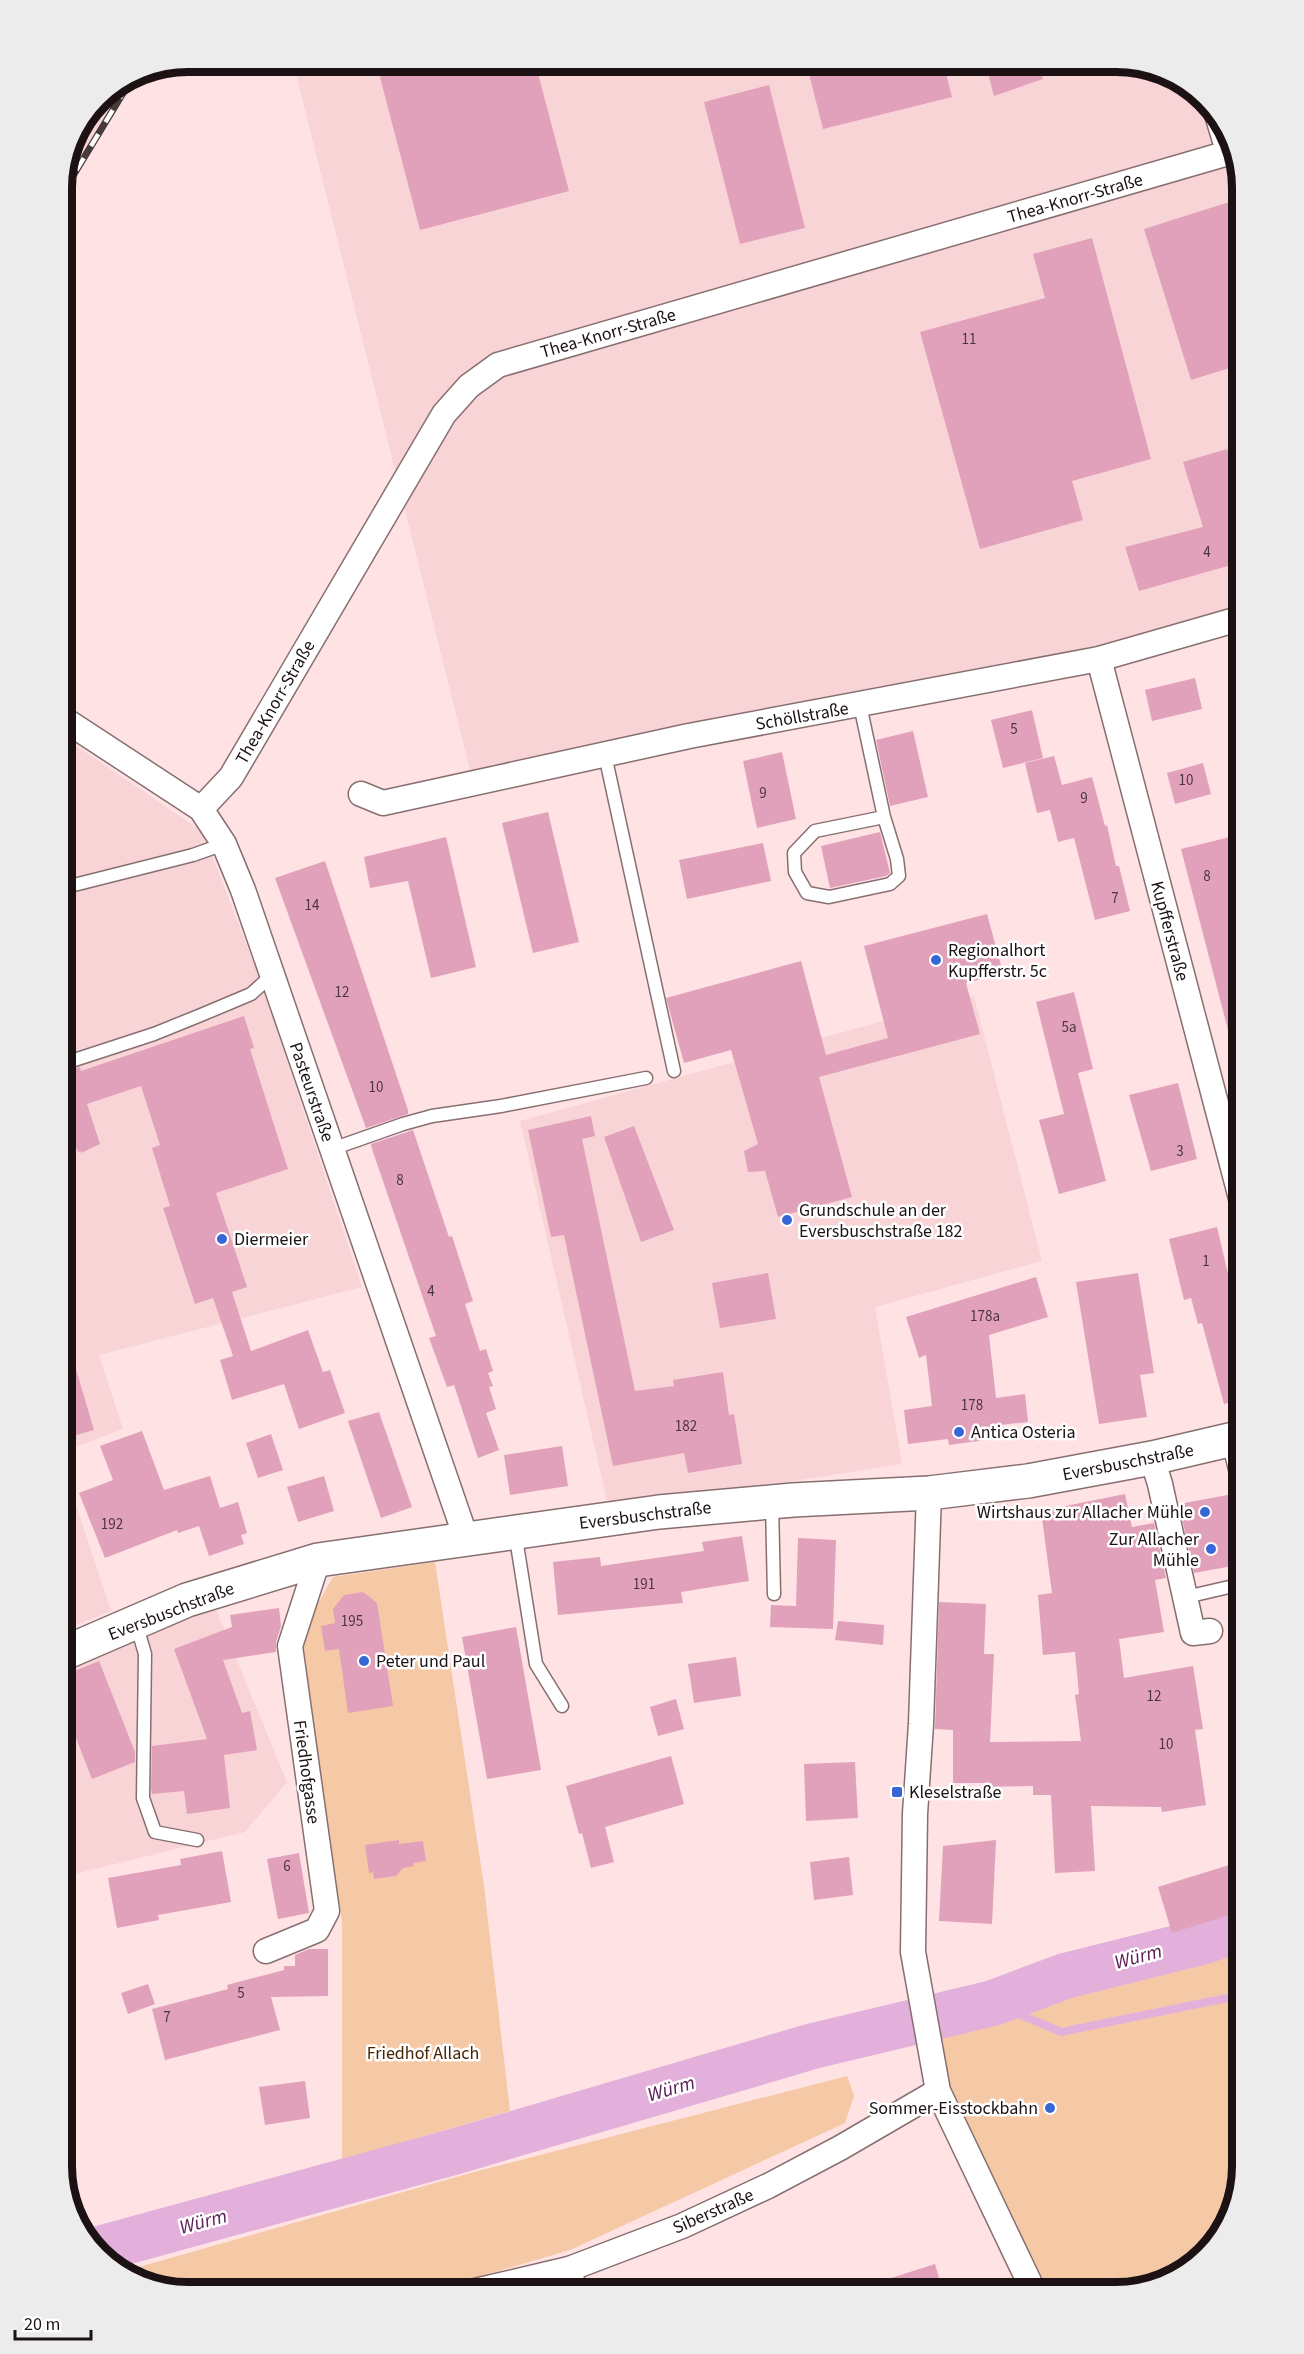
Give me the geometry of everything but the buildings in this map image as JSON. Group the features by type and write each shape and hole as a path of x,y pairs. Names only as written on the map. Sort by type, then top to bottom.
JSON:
{"main road":[{"name":"Eversbuschstraße","path":"72,1650 188,1600 318,1560 659,1512 929,1492 1028,1481 1152,1458 1232,1440"}],"street":[{"name":"Thea-Knorr-Straße","path":"201,808 231,777 444,414 469,386 498,365 1227,154"},
{"name":"Schöllstraße","path":"361,794 383,803 689,736 1099,659 1232,621"},
{"name":"Kupfferstraße","path":"1099,659 1232,1164"},
{"name":"Pasteurstraße","path":"72,724 201,808 224,844 243,890 466,1538"},
{"path":"1152,1458 1160,1484 1193,1633 1210,1631"},
{"path":"929,1492 921,1724 915,1815 913,1952 938,2091 1029,2282"},
{"name":"Friedhofgasse","path":"266,1951 317,1930 327,1911 290,1646 318,1560"},
{"name":"Siberstraße","path":"512,2282 569,2268 682,2226 768,2186 840,2148 938,2091"},
{"path":"569,2268 572,2282"}],"lane":[{"path":"860,705 884,817 897,859 899,876 890,884 829,897 807,893 795,872 794,853 815,831 884,817"},
{"path":"604,755 674,1071"},
{"path":"72,885 193,855 224,844"},
{"path":"72,1061 154,1034 251,994 272,975"},
{"path":"332,1149 432,1116 501,1106 646,1078"},
{"path":"772,1502 774,1594"},
{"path":"514,1531 536,1664 562,1706"},
{"path":"1186,1598 1232,1586"},
{"path":"136,1622 146,1654 143,1798 155,1832 197,1840"}],"shaded area":[{"path":"296,72 1124,72 1153,78 1174,88 1187,96 1208,117 1226,151 1232,188 1232,607 1096,649 470,770"},
{"path":"117,97 73,170 88,130 96,117"},
{"path":"72,743 203,832 259,977 362,1287 99,1355 123,1429 72,1448"},
{"name":"Grundschule an der Eversbuschstraße 182","path":"974,996 1042,1261 875,1307 902,1464 609,1510 520,1121"},
{"path":"72,1492 111,1611 72,1627"},
{"path":"215,1607 287,1782 245,1832 72,1875 72,1659"}],"green space":[{"name":"Friedhof Allach","path":"435,1562 484,1886 510,2111 342,2160 342,1921 298,1654 304,1628 333,1577"},
{"path":"1232,1937 1232,2166 1230,2189 1220,2217 1203,2242 1192,2253 1167,2270 1153,2276 1124,2282 1036,2282 941,2071 937,2018 1206,1947"},
{"path":"847,2076 854,2096 845,2123 570,2250 461,2282 180,2282 151,2276 134,2268 474,2172"}],"waterway":[{"name":"Würm","path":"106,2247 453,2152 813,2046 993,2003 1065,1976 1232,1932"},
{"path":"993,2003 1061,2032 1232,1997"}],"railway":[{"path":"72,177 123,92"}],"place":[{"name":"Regionalhort Kupfferstr. 5c","path":"936,960"},
{"name":"Grundschule an der Eversbuschstraße 182","path":"787,1220"},
{"name":"Diermeier","path":"222,1239"},
{"name":"Antica Osteria","path":"959,1432"},
{"name":"Wirtshaus zur Allacher Mühle","path":"1205,1512"},
{"name":"Zur Allacher Mühle","path":"1211,1549"},
{"name":"Peter und Paul","path":"364,1661"},
{"name":"Kleselstraße","path":"897,1792"},
{"name":"Sommer-Eisstockbahn","path":"1050,2108"}]}
